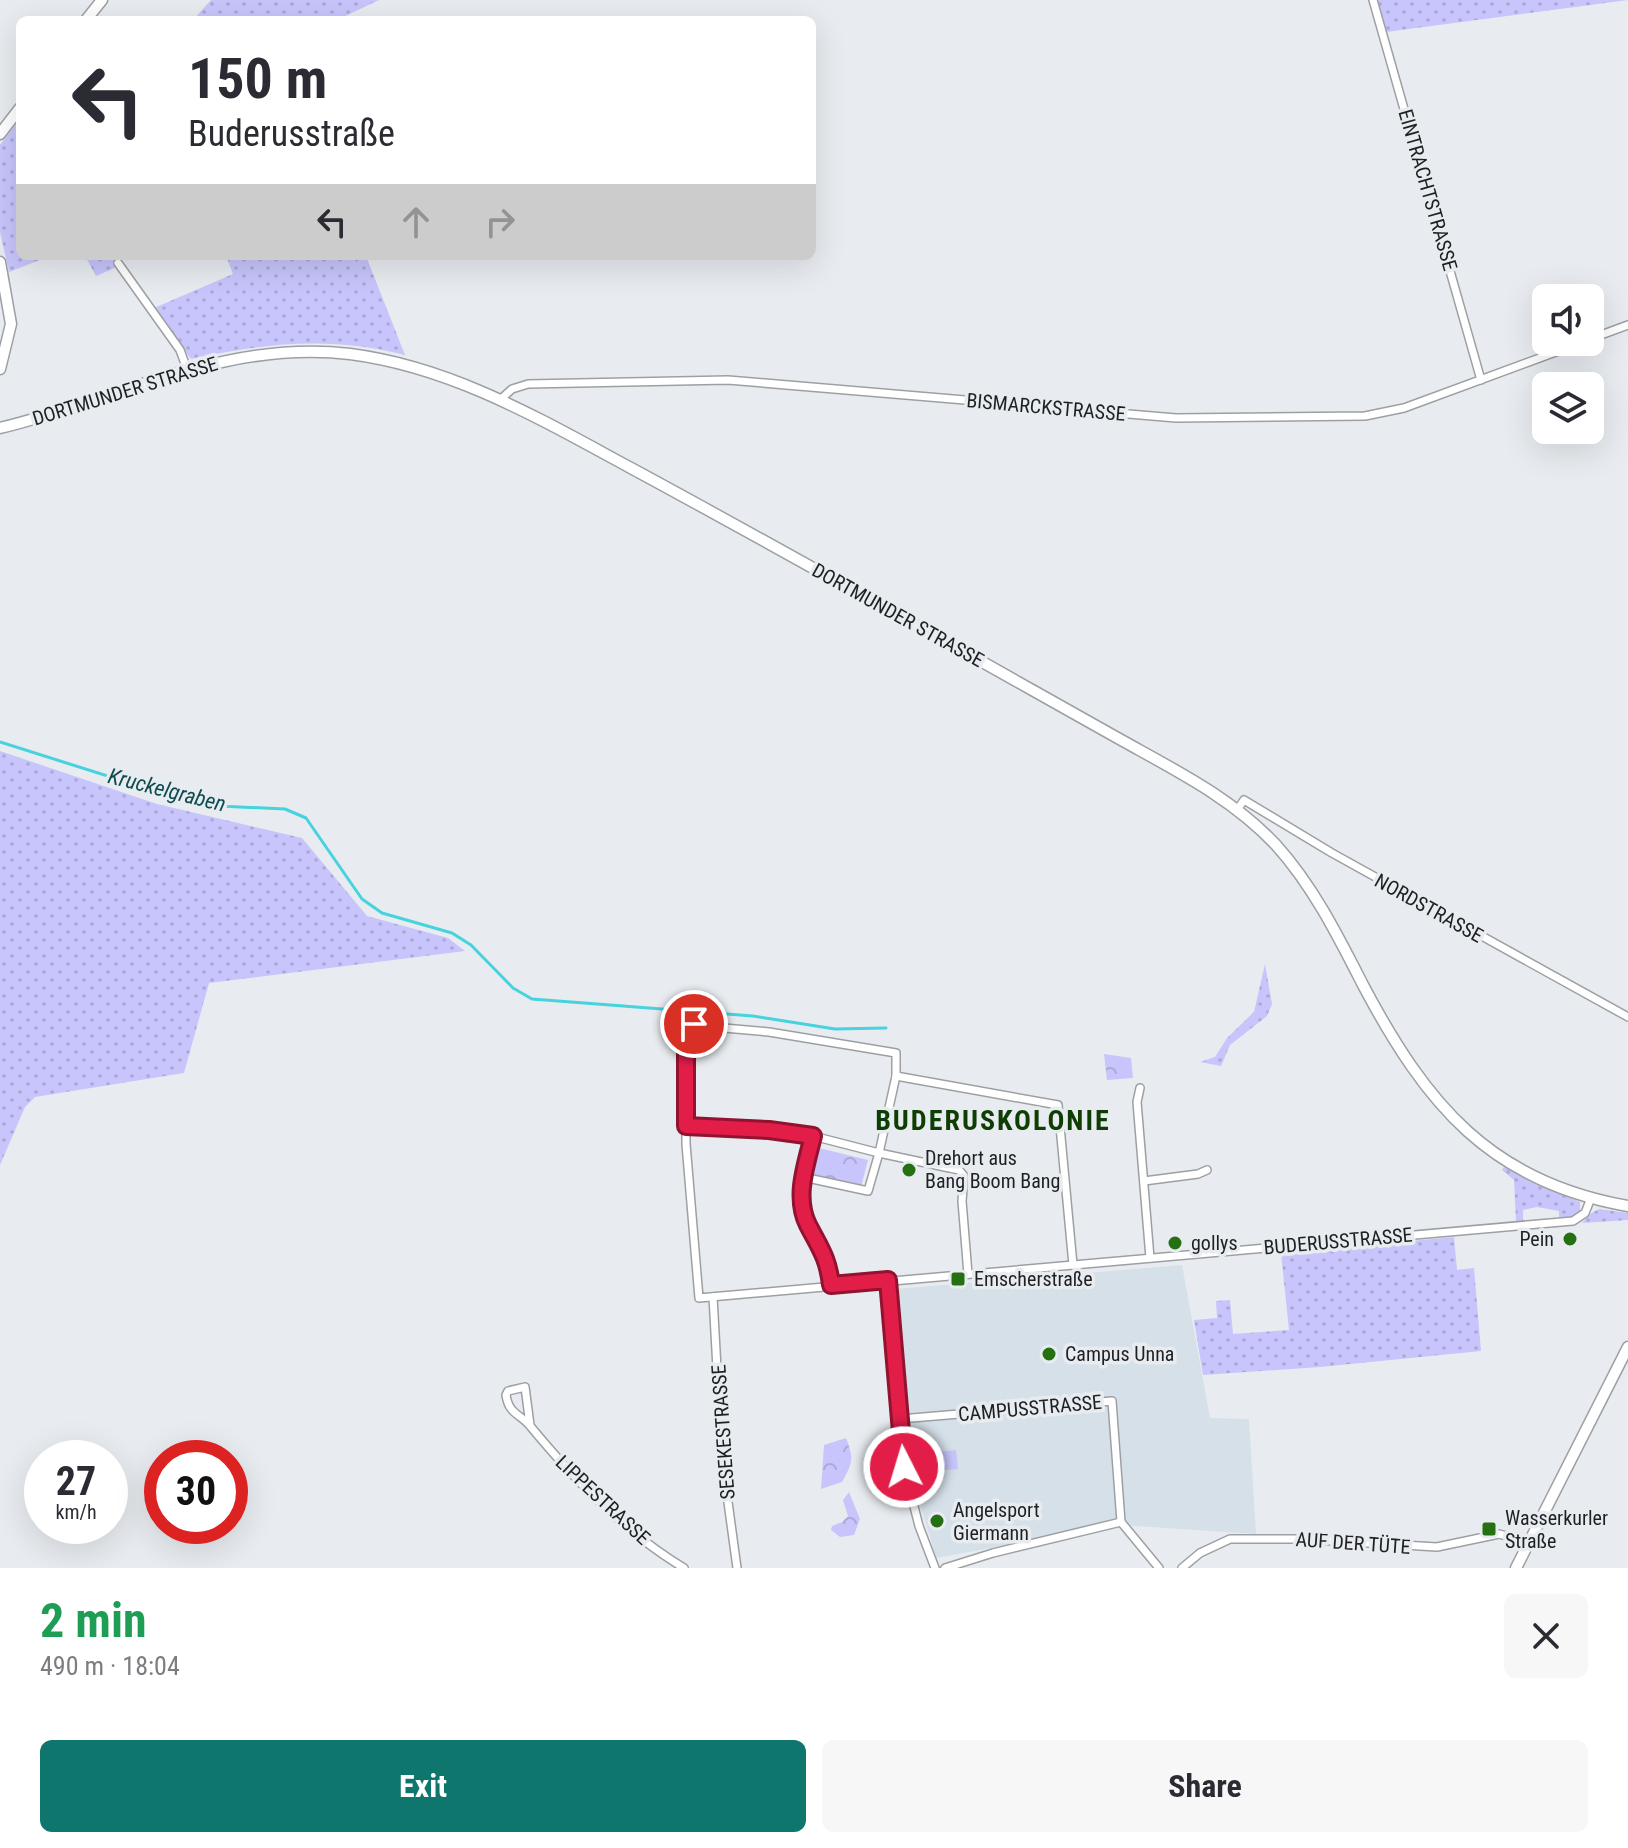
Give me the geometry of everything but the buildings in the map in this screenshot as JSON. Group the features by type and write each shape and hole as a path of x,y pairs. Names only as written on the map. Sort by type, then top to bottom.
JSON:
{"main road":[{"path":"89,16 102,0"},
{"path":"0,134 16,113"},
{"path":"0,262 11,324 4,342 0,369"},
{"name":"DORTMUNDER STRASSE","path":"0,428 187,369 274,355 347,354 393,362 439,375 501,399 1016,681 1193,780 1237,810 1270,839 1316,898 1409,1065 1459,1125 1521,1171 1557,1188 1628,1206"},
{"path":"1516,1568 1628,1347"}],"street":[{"name":"EINTRACHTSTRASSE","path":"1373,0 1481,380"},
{"path":"118,263 180,350 187,369"},
{"path":"1604,334 1628,325"},
{"name":"BISMARCKSTRASSE","path":"501,399 512,389 528,384 728,380 1176,418 1365,416 1404,408 1545,356"},
{"name":"NORDSTRASSE","path":"1237,810 1244,800 1332,853 1628,1017"},
{"path":"713,1297 699,1298 686,1126 686,1030 690,1025 769,1032 896,1053 896,1076 868,1191 803,1177"},
{"path":"896,1076 1058,1105 1073,1265"},
{"path":"1140,1088 1137,1102 1150,1258"},
{"path":"686,1126 769,1130 813,1136 962,1172 968,1274"},
{"path":"813,1136 803,1177 805,1216 824,1252 831,1285"},
{"path":"1144,1181 1207,1170"},
{"name":"BUDERUSSTRASSE","path":"713,1297 1573,1221 1585,1213 1591,1198"},
{"path":"888,1280 907,1478 919,1526 935,1568"},
{"name":"SESEKESTRASSE","path":"713,1297 722,1458 737,1568"},
{"name":"LIPPESTRASSE","path":"530,1425 525,1387 508,1391 506,1395 510,1409 530,1425 595,1498 635,1535 684,1568"},
{"name":"CAMPUSSTRASSE","path":"900,1419 1112,1401 1121,1522"},
{"path":"945,1568 1121,1522 1159,1568"},
{"name":"AUF DER TÜTE","path":"1182,1568 1200,1553 1230,1539 1300,1539 1437,1547 1499,1534 1529,1542"}],"shaded area":[{"name":"Campus Unna","path":"1182,1265 1210,1418 1249,1419 1256,1534 1121,1525 936,1558 908,1462 895,1289"}],"green space":[{"path":"211,0 379,0 345,16 197,16"},
{"path":"1377,0 1628,0 1386,32"},
{"path":"16,124 16,260 40,260 9,272 0,232 0,145"},
{"path":"87,260 115,260 117,267 96,276"},
{"path":"228,260 354,260 356,265 354,260 368,260 405,355 350,345 298,344 191,359 154,308 233,274"},
{"path":"0,751 157,804 302,838 367,916 448,938 465,951 209,983 184,1073 35,1097 25,1107 0,1165"},
{"path":"1265,964 1272,1004 1267,1016 1230,1045 1221,1066 1200,1062 1215,1057 1227,1038 1254,1012"},
{"path":"1104,1054 1131,1058 1133,1078 1107,1080"},
{"path":"815,1147 868,1160 861,1187 808,1175"},
{"path":"1504,1167 1535,1184 1580,1202 1580,1211 1572,1217 1559,1218 1559,1211 1537,1207 1523,1210 1523,1221 1516,1221 1514,1180 1502,1170"},
{"path":"1599,1209 1628,1213 1628,1220 1582,1223"},
{"path":"1454,1237 1457,1270 1474,1268 1481,1351 1203,1375 1194,1320 1217,1318 1216,1301 1230,1300 1233,1334 1289,1330 1281,1253"},
{"path":"846,1438 851,1460 846,1475 842,1482 821,1489 824,1445"},
{"path":"956,1450 958,1469 932,1471 930,1453"},
{"path":"849,1492 860,1519 854,1535 840,1537 831,1530 832,1526 848,1516 843,1500"}],"waterway":[{"name":"Kruckelgraben","path":"0,742 171,796 218,806 285,809 306,818 362,899 382,913 452,933 471,945 513,988 532,999 753,1016 835,1029 886,1028"}],"place":[{"name":"Drehort aus Bang Boom Bang","path":"909,1170"},
{"name":"Pein","path":"1570,1239"},
{"name":"gollys","path":"1175,1243"},
{"name":"Emscherstraße","path":"958,1279"},
{"name":"Campus Unna","path":"1049,1354"},
{"name":"Angelsport Giermann","path":"937,1521"},
{"name":"Wasserkurler Straße","path":"1489,1529"}],"district":[{"name":"BUDERUSKOLONIE","path":"993,1120"}],"route":[{"path":"694,1024 686,1030 686,1126 769,1130 813,1136 803,1177 803,1206 808,1225 829,1264 831,1285 888,1280 904,1467"}]}
